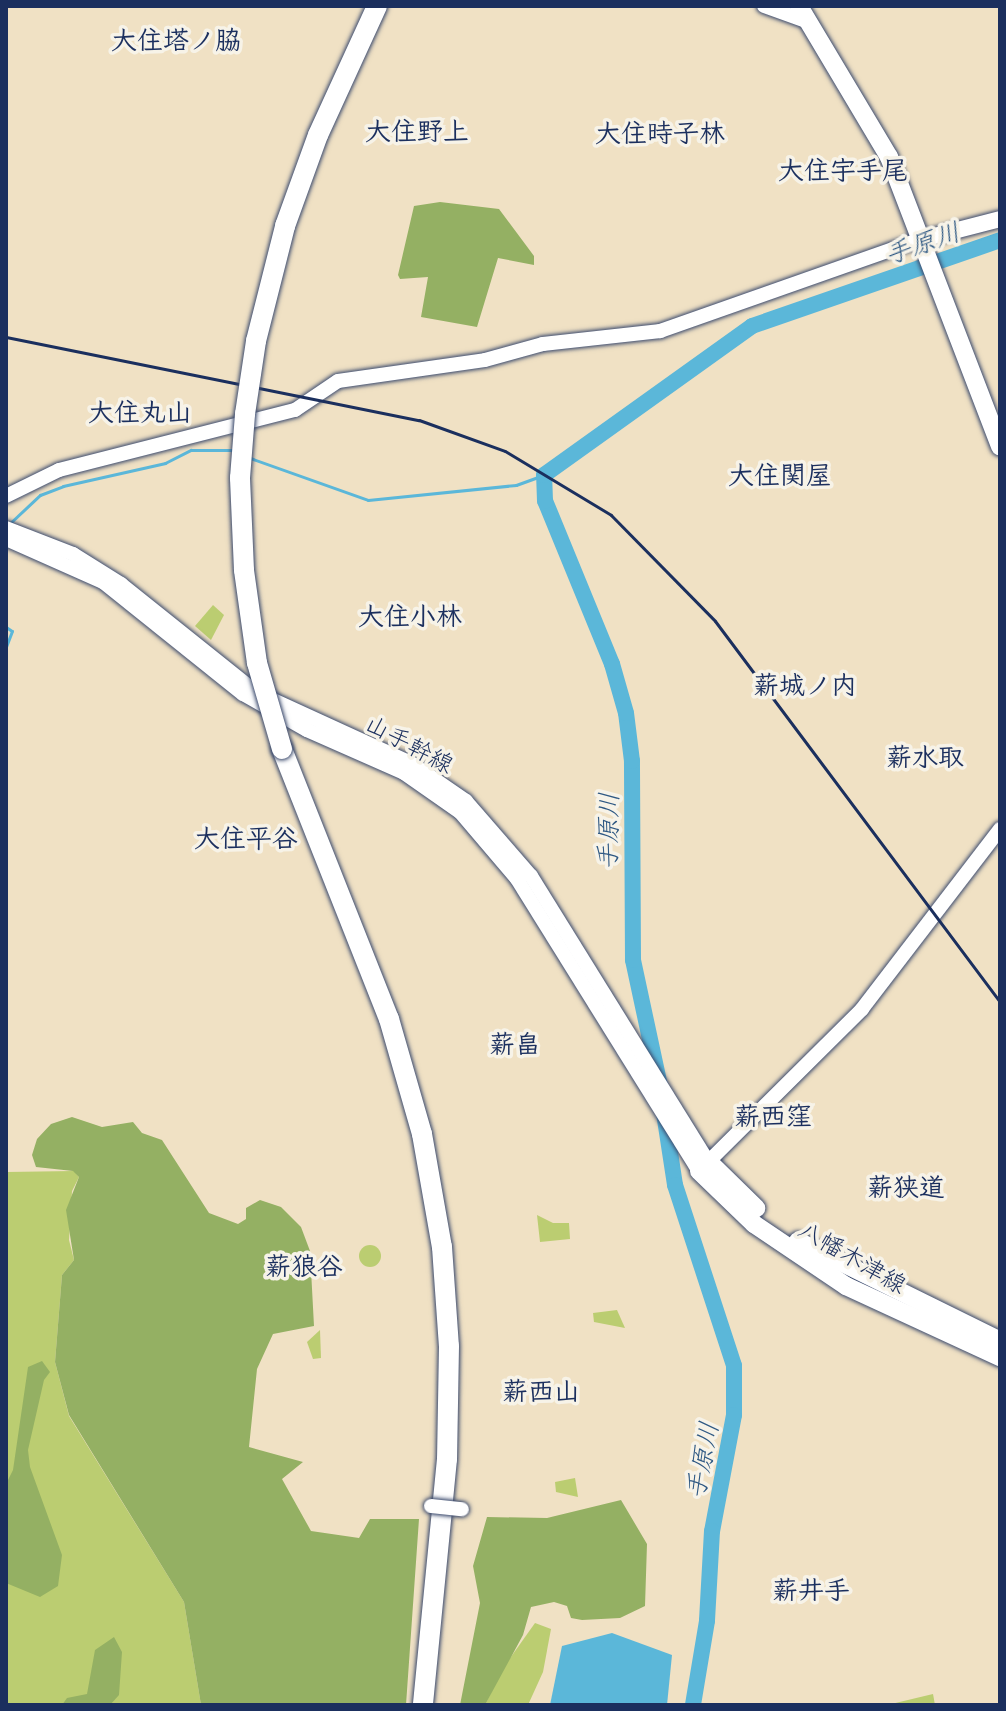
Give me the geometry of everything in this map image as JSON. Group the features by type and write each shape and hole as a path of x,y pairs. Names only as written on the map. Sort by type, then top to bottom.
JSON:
{"highway":[{"path":"377,6 295,196 273,267 250,374 240,478 244,570 257,663 282,749 388,1002 427,1132 439,1195 453,1303 456,1400 423,1705"}],"main road":[{"path":"803,14 889,157 1000,446"},
{"path":"920,244 1000,219"},
{"name":"八幡木津線","path":"703,1165 805,1246 1000,1341"},
{"name":"八幡木津線","path":"703,1165 754,1224 846,1286 1000,1357"}],"street":[{"path":"764,6 803,14"},
{"path":"6,496 59,470 295,410 338,381 485,360 543,344 660,331 920,244"},
{"name":"山手幹線","path":"6,528 15,539 103,582 243,694 307,730 404,773 460,812 517,879 682,1147 703,1165"},
{"name":"山手幹線","path":"15,539 73,554 121,584 256,692 411,763 466,801 531,876 678,1118 703,1165"},
{"path":"703,1165 862,1009 1000,829"},
{"path":"431,1506 462,1509"}],"green space":[{"path":"440,202 499,209 534,256 534,265 498,258 477,327 421,317 428,277 400,279 398,275 414,206"},
{"path":"213,605 224,615 211,640 195,626"},
{"path":"72,1117 102,1127 133,1122 142,1133 162,1140 209,1213 238,1224 246,1219 246,1208 260,1200 281,1207 301,1227 310,1251 314,1326 273,1334 257,1369 249,1447 303,1462 282,1479 311,1531 359,1538 370,1519 419,1519 406,1705 201,1705 184,1602 69,1415 55,1362 62,1275 74,1260 66,1210 79,1177 73,1171 36,1167 32,1155 37,1139 51,1124"},
{"path":"74,1171 79,1177 72,1191 69,1240 74,1260 62,1275 55,1362 69,1416 184,1602 201,1705 6,1705 6,1172"},
{"path":"537,1215 553,1223 569,1223 570,1239 540,1242"},
{"path":"366,1245 374,1245 381,1256 374,1267 366,1267 359,1260 359,1252"},
{"path":"617,1310 625,1328 594,1322 593,1313"},
{"path":"320,1330 321,1358 313,1359 307,1342"},
{"path":"42,1361 50,1372 44,1380 28,1450 30,1467 62,1555 58,1586 40,1597 6,1583 6,1484 13,1470 28,1367"},
{"path":"575,1478 578,1497 556,1492 555,1482"},
{"path":"621,1500 647,1544 645,1606 620,1618 582,1620 571,1618 567,1606 554,1602 531,1607 523,1635 485,1705 460,1705 480,1603 473,1566 487,1517 547,1518"},
{"path":"535,1623 551,1629 543,1672 528,1705 485,1705 503,1668"},
{"path":"114,1637 122,1652 119,1695 110,1705 62,1705 67,1698 87,1694 95,1650"},
{"path":"933,1694 935,1705 887,1705"}],"water":[{"path":"612,1633 672,1655 667,1705 550,1705 562,1646"}],"waterway":[{"name":"手原川","path":"660,1086 633,960 632,761 626,713 612,664 545,501 544,475 752,326 1000,240"},
{"path":"8,525 40,495 63,486 165,463 191,450 232,450"},
{"path":"250,458 368,500 516,485 544,475"},
{"path":"6,627 12,631 6,647"},
{"name":"手原川","path":"664,1113 675,1185 734,1366 734,1415 712,1531 707,1621 693,1705"}],"railway":[{"path":"6,337 419,420 505,451 611,515 715,621 1000,1002"}],"district":[{"name":"大住塔ノ脇","path":"176,39"},
{"name":"大住野上","path":"417,130"},
{"name":"大住時子林","path":"660,132"},
{"name":"大住宇手尾","path":"843,169"},
{"name":"大住丸山","path":"140,411"},
{"name":"大住関屋","path":"780,474"},
{"name":"大住小林","path":"410,615"},
{"name":"薪城ノ内","path":"805,684"},
{"name":"薪水取","path":"925,756"},
{"name":"大住平谷","path":"246,837"},
{"name":"薪畠","path":"515,1043"},
{"name":"薪西窪","path":"773,1115"},
{"name":"薪狭道","path":"906,1186"},
{"name":"薪狼谷","path":"304,1265"},
{"name":"薪西山","path":"541,1390"},
{"name":"薪井手","path":"811,1589"}]}
